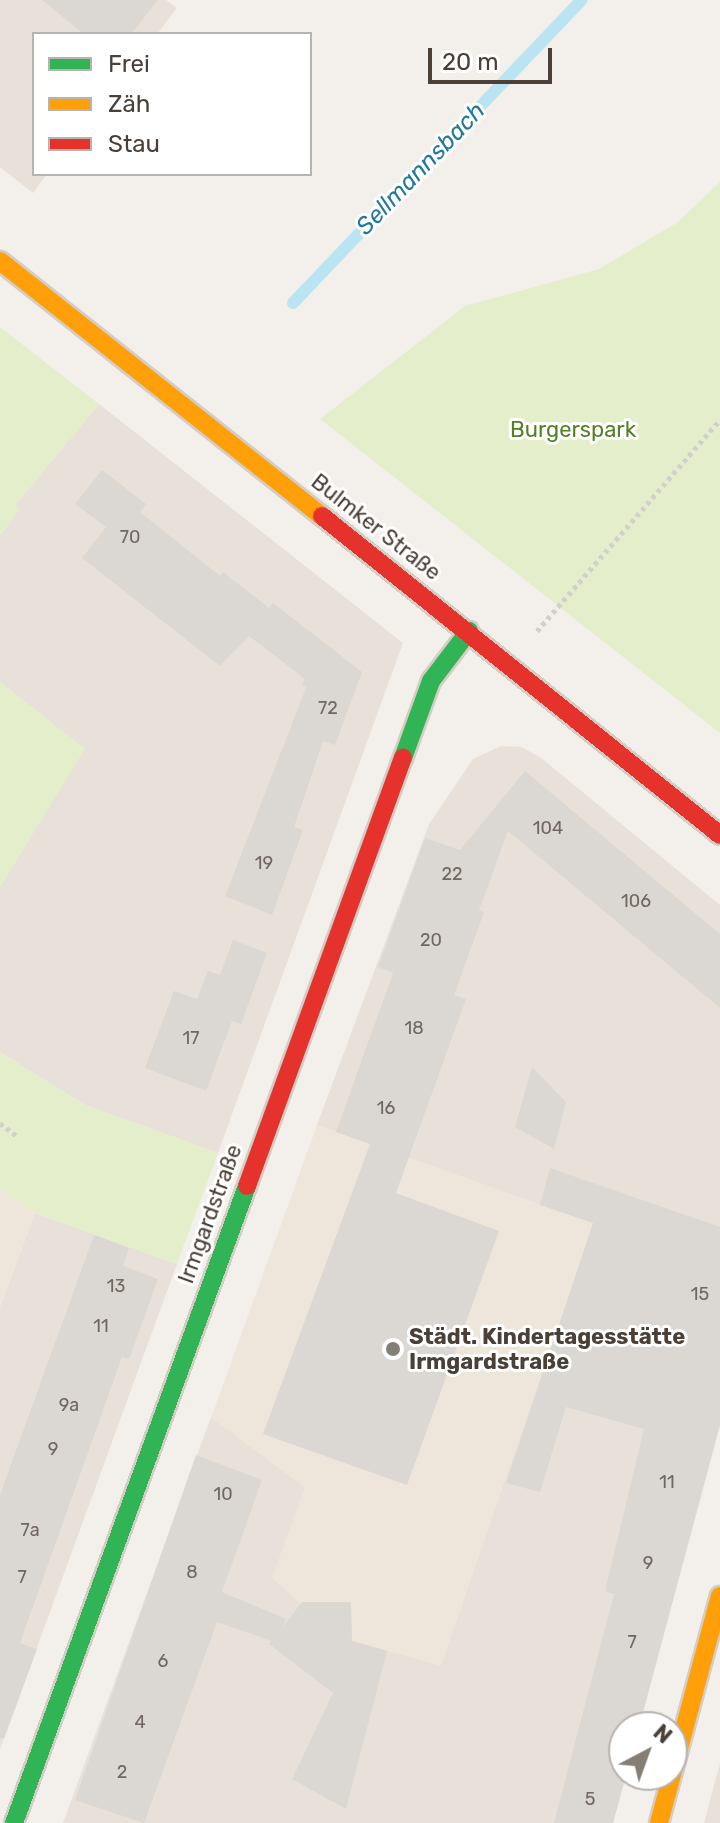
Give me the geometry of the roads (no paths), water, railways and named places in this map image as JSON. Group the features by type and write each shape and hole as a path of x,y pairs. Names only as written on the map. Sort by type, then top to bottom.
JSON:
{"street":[{"name":"Bulmker Straße","path":"0,261 469,631 720,835"},
{"name":"Irmgardstraße","path":"14,1823 431,681 469,631"},
{"path":"659,1823 720,1596"}],"waterway":[{"name":"Sellmannsbach","path":"293,303 582,0"}],"place":[{"name":"Städt. Kindertagesstätte Irmgardstraße","path":"393,1349"}],"park label":[{"name":"Burgerspark","path":"573,430"}]}
